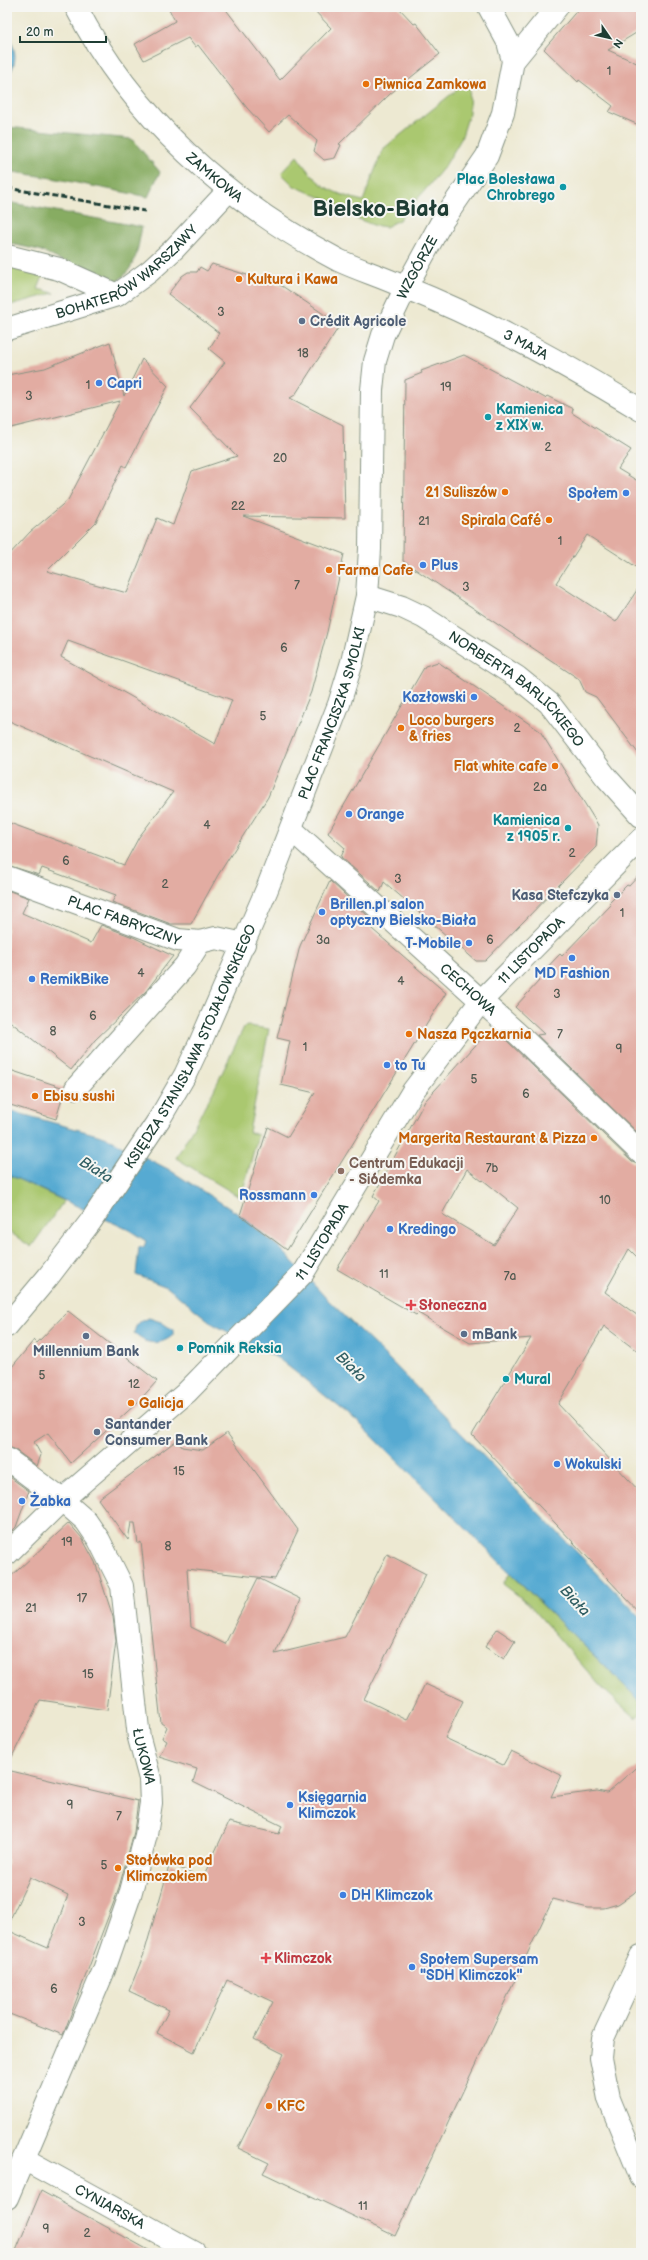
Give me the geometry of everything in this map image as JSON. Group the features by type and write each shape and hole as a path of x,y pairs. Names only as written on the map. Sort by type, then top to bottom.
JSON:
{"street":[{"name":"ZAMKOWA","path":"76,7 109,62 142,106 192,159 229,190 270,219 329,255 406,287"},
{"name":"WZGÓRZE","path":"367,596 370,549 372,390 375,361 383,335 406,287 441,223 487,156 525,54 508,42 489,7"},
{"path":"525,54 557,7"},
{"name":"BOHATERÓW WARSZAWY","path":"7,329 117,295 150,271 174,249 229,190"},
{"path":"7,256 59,269 117,295"},
{"name":"3 MAJA","path":"406,287 508,335 641,410"},
{"name":"NORBERTA BARLICKIEGO","path":"367,596 402,607 423,617 517,677 549,703 606,777 641,816"},
{"name":"PLAC FRANCISZKA SMOLKI","path":"291,829 339,704 352,662 367,596"},
{"name":"KSIĘDZA STANISŁAWA STOJAŁOWSKIEGO","path":"7,1326 48,1277 91,1221 140,1149 185,1075 244,944 291,829"},
{"name":"CECHOWA","path":"291,829 481,1001 641,1153"},
{"name":"11 LISTOPADA","path":"7,1554 62,1500 186,1393 303,1272 413,1091 481,1001 641,839"},
{"name":"PLAC FABRYCZNY","path":"7,877 178,940 200,942 216,938 244,944"},
{"path":"76,1088 185,966 200,942"},
{"name":"ŁUKOWA","path":"7,1459 62,1500 86,1521 99,1540 122,1586 139,1738 150,1779 152,1803 146,1835 130,1895 104,1970 7,2198"},
{"path":"641,1956 603,2038 601,2058 609,2099 641,2177"},
{"name":"CYNIARSKA","path":"24,2159 195,2253"}],"green space":[{"path":"470,79 469,114 461,139 445,166 426,189 399,220 386,227 373,225 358,219 336,204 294,186 281,173 297,156 318,181 332,191 363,201 383,149"},
{"path":"7,127 132,139 160,172 148,197 52,178 7,171"},
{"path":"7,202 142,227 137,253 127,272 113,285 39,250 7,243"},
{"path":"7,259 46,269 38,289 54,293 7,306"},
{"path":"248,1026 269,1029 249,1132 258,1135 241,1198 176,1158 213,1092 244,1027"},
{"path":"7,1174 64,1201 31,1247 7,1230"},
{"path":"510,1573 641,1702 641,1713 635,1718 602,1688 528,1603 503,1584"}],"water":[{"path":"7,36 13,46 15,57 13,68 7,78"},
{"name":"Biała","path":"7,1110 105,1137 168,1169 240,1215 281,1249 326,1298 387,1357 641,1618 641,1702 358,1422 279,1359 213,1324 167,1287 136,1275 139,1247 144,1247 146,1241 129,1230 7,1174"},
{"path":"149,1318 161,1322 173,1330 173,1335 163,1341 153,1343 138,1337 134,1333 137,1325 141,1321"}],"building":[{"path":"168,7 224,7 280,80 331,28 311,7 398,7 414,24 416,23 440,54 390,94 339,144 341,145 335,158 324,160 314,151 317,141 288,115 269,132 247,108 198,45 195,47 188,38 144,60 135,44 175,21"},
{"path":"580,7 641,7 641,30 608,50 641,65 641,126 609,112 613,106 579,80 578,82 544,49"},
{"path":"212,264 282,286 340,325 295,395 290,398 343,425 345,518 243,516 344,554 327,632 311,692 268,797 218,875 191,924 171,924 112,902 116,895 42,868 39,875 7,865 7,822 124,865 139,837 173,792 7,720 7,557 30,532 68,500 120,401 7,429 7,375 45,368 110,342 124,396 142,359 168,386 126,467 123,465 96,522 47,571 127,593 157,518 173,525 192,471 237,456 190,408 225,362 209,349 219,333 168,294 182,276 188,272 197,272 200,267 207,271","holes":["68,641 232,700 215,744 61,657"]},
{"path":"464,355 545,398 547,396 573,409 572,413 631,450 618,469 641,483 641,570 587,535 556,583 616,622 641,584 641,757 596,697 585,692 579,679 403,561 405,380 422,373 421,371"},
{"path":"438,662 540,731 598,825 596,847 485,961 476,961 384,882 380,892 341,857 345,848 328,833 425,666"},
{"path":"641,873 641,1136 537,1035 544,1034 515,1007 539,981 537,978 560,954 562,956 611,905 609,903 627,885 629,886"},
{"path":"330,881 368,916 365,923 446,993 287,1250 240,1215 268,1127 288,1137 315,1093 281,1085 290,1041 277,1038 300,946"},
{"path":"7,890 29,898 22,913 91,943 101,925 133,937 173,956 146,991 95,1040 71,1070 7,1019"},
{"path":"502,1036 632,1162 641,1165 641,1261 629,1249 605,1292 641,1318 641,1354 604,1326 558,1404 641,1493 641,1614 472,1435 531,1338 470,1343 418,1313 416,1315 337,1269 379,1201 373,1196 425,1101 483,1037","holes":["467,1169 482,1181 483,1180 518,1208 494,1245 442,1214"]},
{"name":"Ebisu sushi","path":"7,1069 64,1088 56,1119 7,1104"},
{"path":"68,1311 157,1381 138,1402 71,1463 48,1433 34,1442 41,1455 37,1466 14,1449 7,1447 7,1373 34,1340 37,1343"},
{"name":"DH Klimczok","path":"227,1433 298,1530 275,1579 187,1569 191,1627 225,1644 258,1578 301,1599 275,1654 345,1637 387,1554 426,1574 364,1699 407,1720 425,1684 463,1701 445,1738 503,1765 511,1751 561,1775 551,1797 597,1791 607,1793 641,1763 641,1885 634,1893 618,1904 604,1908 588,1908 553,1899 395,2236 263,2173 269,2163 238,2148 284,2054 254,2039 273,2002 227,1980 194,2052 157,2033 169,2010 129,1991 144,1954 170,1863 202,1879 229,1822 279,1834 282,1826 193,1782 197,1769 159,1757 167,1741 162,1738 167,1727 161,1723 141,1542 138,1544 135,1523 131,1523 128,1540 98,1499 177,1440 182,1447 203,1450"},
{"path":"7,1475 29,1491 16,1527 7,1536"},
{"path":"69,1523 82,1538 95,1562 113,1617 116,1641 107,1710 40,1700 7,1767 7,1580"},
{"path":"497,1629 515,1641 504,1659 485,1647"},
{"path":"7,1770 138,1801 134,1832 118,1891 63,2035 7,2013 7,1930 48,1948 68,1895 30,1877 7,1926"},
{"path":"41,2191 154,2253 15,2253"}],"railway":[{"path":"7,188 145,211"}],"place":[{"name":"Piwnica Zamkowa","path":"366,84"},
{"name":"Plac Bolesława Chrobrego","path":"563,187"},
{"name":"Kultura i Kawa","path":"239,279"},
{"name":"Crédit Agricole","path":"302,321"},
{"name":"Capri","path":"99,383"},
{"name":"Kamienica z XIX w.","path":"488,417"},
{"name":"21 Suliszów","path":"505,492"},
{"name":"Społem","path":"626,493"},
{"name":"Spirala Café","path":"549,520"},
{"name":"Plus","path":"423,565"},
{"name":"Farma Cafe","path":"329,570"},
{"name":"Kozłowski","path":"474,697"},
{"name":"Loco burgers & fries","path":"401,728"},
{"name":"Flat white cafe","path":"555,766"},
{"name":"Orange","path":"349,814"},
{"name":"Kamienica z 1905 r.","path":"568,828"},
{"name":"Kasa Stefczyka","path":"617,895"},
{"name":"Brillen.pl salon optyczny Bielsko-Biała","path":"322,912"},
{"name":"T-Mobile","path":"469,943"},
{"name":"MD Fashion","path":"572,958"},
{"name":"RemikBike","path":"32,979"},
{"name":"Nasza Pączkarnia","path":"409,1034"},
{"name":"to Tu","path":"387,1065"},
{"name":"Ebisu sushi","path":"35,1096"},
{"name":"Margerita Restaurant & Pizza","path":"594,1138"},
{"name":"Centrum Edukacji - Siódemka","path":"341,1171"},
{"name":"Rossmann","path":"314,1195"},
{"name":"Kredingo","path":"390,1229"},
{"name":"Słoneczna","path":"411,1305"},
{"name":"mBank","path":"464,1334"},
{"name":"Millennium Bank","path":"86,1336"},
{"name":"Pomnik Reksia","path":"180,1348"},
{"name":"Mural","path":"506,1379"},
{"name":"Galicja","path":"131,1403"},
{"name":"Santander Consumer Bank","path":"97,1432"},
{"name":"Wokulski","path":"557,1464"},
{"name":"Żabka","path":"22,1501"},
{"name":"Księgarnia Klimczok","path":"290,1805"},
{"name":"Stołówka pod Klimczokiem","path":"118,1868"},
{"name":"DH Klimczok","path":"343,1895"},
{"name":"Klimczok","path":"266,1958"},
{"name":"Społem Supersam \"SDH Klimczok\"","path":"412,1967"},
{"name":"KFC","path":"269,2106"}],"district":[{"name":"Bielsko-Biała","path":"381,209"}]}
